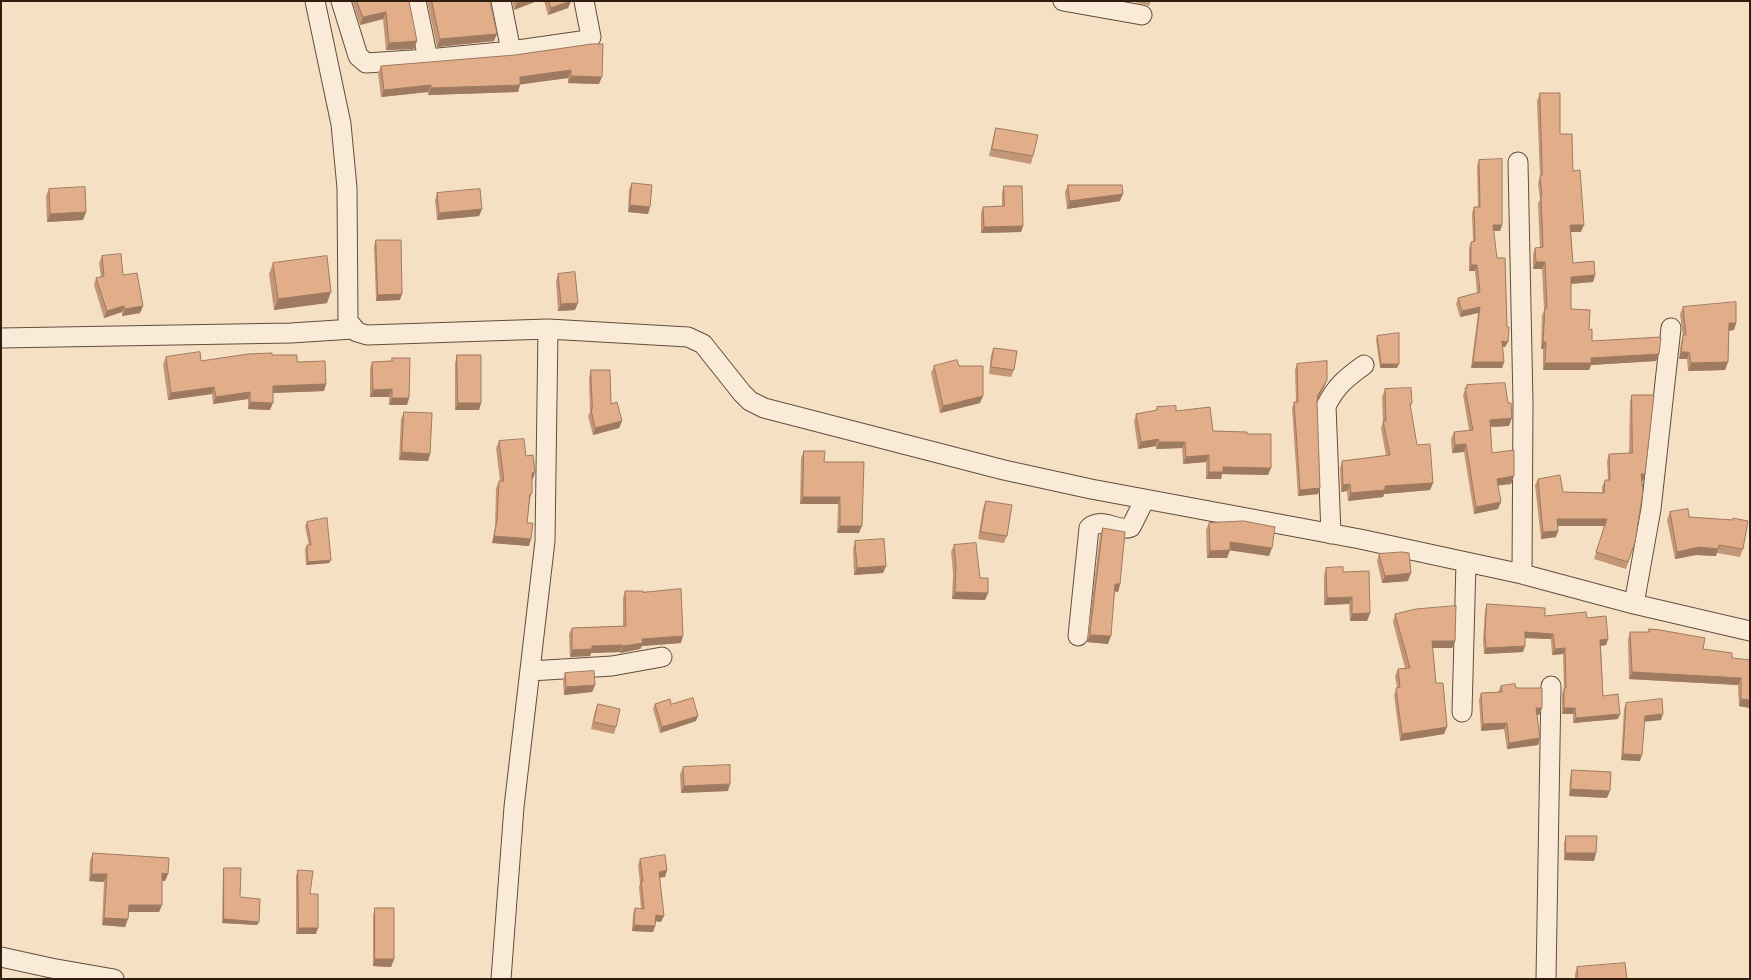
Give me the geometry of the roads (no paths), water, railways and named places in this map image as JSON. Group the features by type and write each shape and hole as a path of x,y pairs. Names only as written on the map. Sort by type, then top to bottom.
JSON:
{"street":[{"path":"315,1 342,124 348,188 348,321 357,332 367,335 548,329 688,336 703,344 742,394 750,401 764,408 1004,470 1331,534 1522,574 1634,604 1750,631"},
{"path":"341,1 356,51 362,61 366,63 511,51 589,39 591,37 584,1"},
{"path":"416,1 428,59"},
{"path":"500,1 511,51"},
{"path":"1063,1 1123,6 1142,15"},
{"path":"1518,162 1523,403 1522,574"},
{"path":"1634,604 1651,510 1671,328"},
{"path":"1,338 291,333 353,329"},
{"path":"501,979 514,807 545,541 548,329"},
{"path":"1331,534 1326,406 1333,392 1345,378 1364,365"},
{"path":"1078,636 1089,528 1094,524 1100,523 1127,529 1131,527 1145,498"},
{"path":"1462,712 1466,562"},
{"path":"530,671 612,666 662,657"},
{"path":"1546,979 1551,686"},
{"path":"1,957 114,979"}]}
